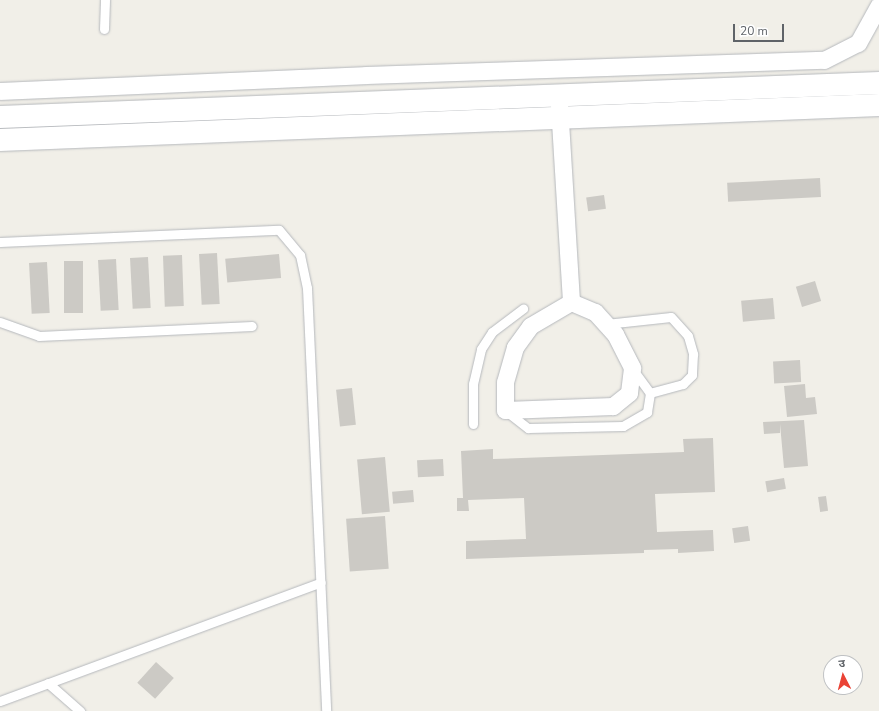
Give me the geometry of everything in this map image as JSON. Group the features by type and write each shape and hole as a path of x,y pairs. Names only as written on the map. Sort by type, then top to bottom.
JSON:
{"main road":[{"path":"0,140 559,106 879,83"},
{"path":"0,117 559,106 879,106"}],"street":[{"path":"0,91 374,74 824,60 858,43 879,5"},
{"path":"559,106 571,302"},
{"path":"571,302 595,312 615,334 632,368 629,393 613,406 505,410 505,382 514,347 530,326 571,302"}],"lane":[{"path":"104,29 105,0"},
{"path":"0,242 279,230 300,255 307,288 326,711"},
{"path":"474,424 473,384 481,349 492,332 523,309"},
{"path":"606,324 671,317 688,336 693,354 692,375 683,384 650,393"},
{"path":"0,322 39,336 252,326"},
{"path":"505,410 528,428 624,426 647,412 650,393 632,368"},
{"path":"0,701 321,582"},
{"path":"48,683 80,711"}],"building":[{"path":"820,178 821,197 728,202 727,183"},
{"path":"604,195 606,209 588,211 586,198"},
{"path":"217,253 220,304 202,305 199,254"},
{"path":"279,254 281,278 227,283 225,259"},
{"path":"182,255 184,306 165,307 163,256"},
{"path":"148,257 151,308 133,309 130,258"},
{"path":"116,259 119,310 101,311 98,260"},
{"path":"64,261 83,261 83,313 64,313"},
{"path":"47,262 50,313 32,314 29,263"},
{"path":"815,281 821,301 802,307 796,287"},
{"path":"773,298 775,319 743,322 741,301"},
{"path":"800,360 801,382 774,383 773,361"},
{"path":"805,384 806,398 815,397 817,414 787,417 784,386"},
{"path":"352,388 356,425 340,426 336,390"},
{"path":"804,420 808,466 784,468 780,424 780,433 764,434 763,422"},
{"path":"713,438 715,492 655,494 657,532 713,530 714,551 678,553 678,549 644,550 644,553 466,559 466,541 526,539 524,498 468,500 469,511 457,511 457,498 463,498 461,451 493,449 493,459 684,452 683,439"},
{"path":"385,457 390,512 362,514 357,459"},
{"path":"443,459 444,476 418,477 417,460"},
{"path":"784,478 786,489 767,492 765,481"},
{"path":"413,490 414,502 393,504 392,492"},
{"path":"826,496 828,511 820,512 818,497"},
{"path":"385,516 389,569 350,572 346,519"},
{"path":"748,526 750,541 734,543 732,528"},
{"path":"156,662 174,678 155,699 137,683"}]}
